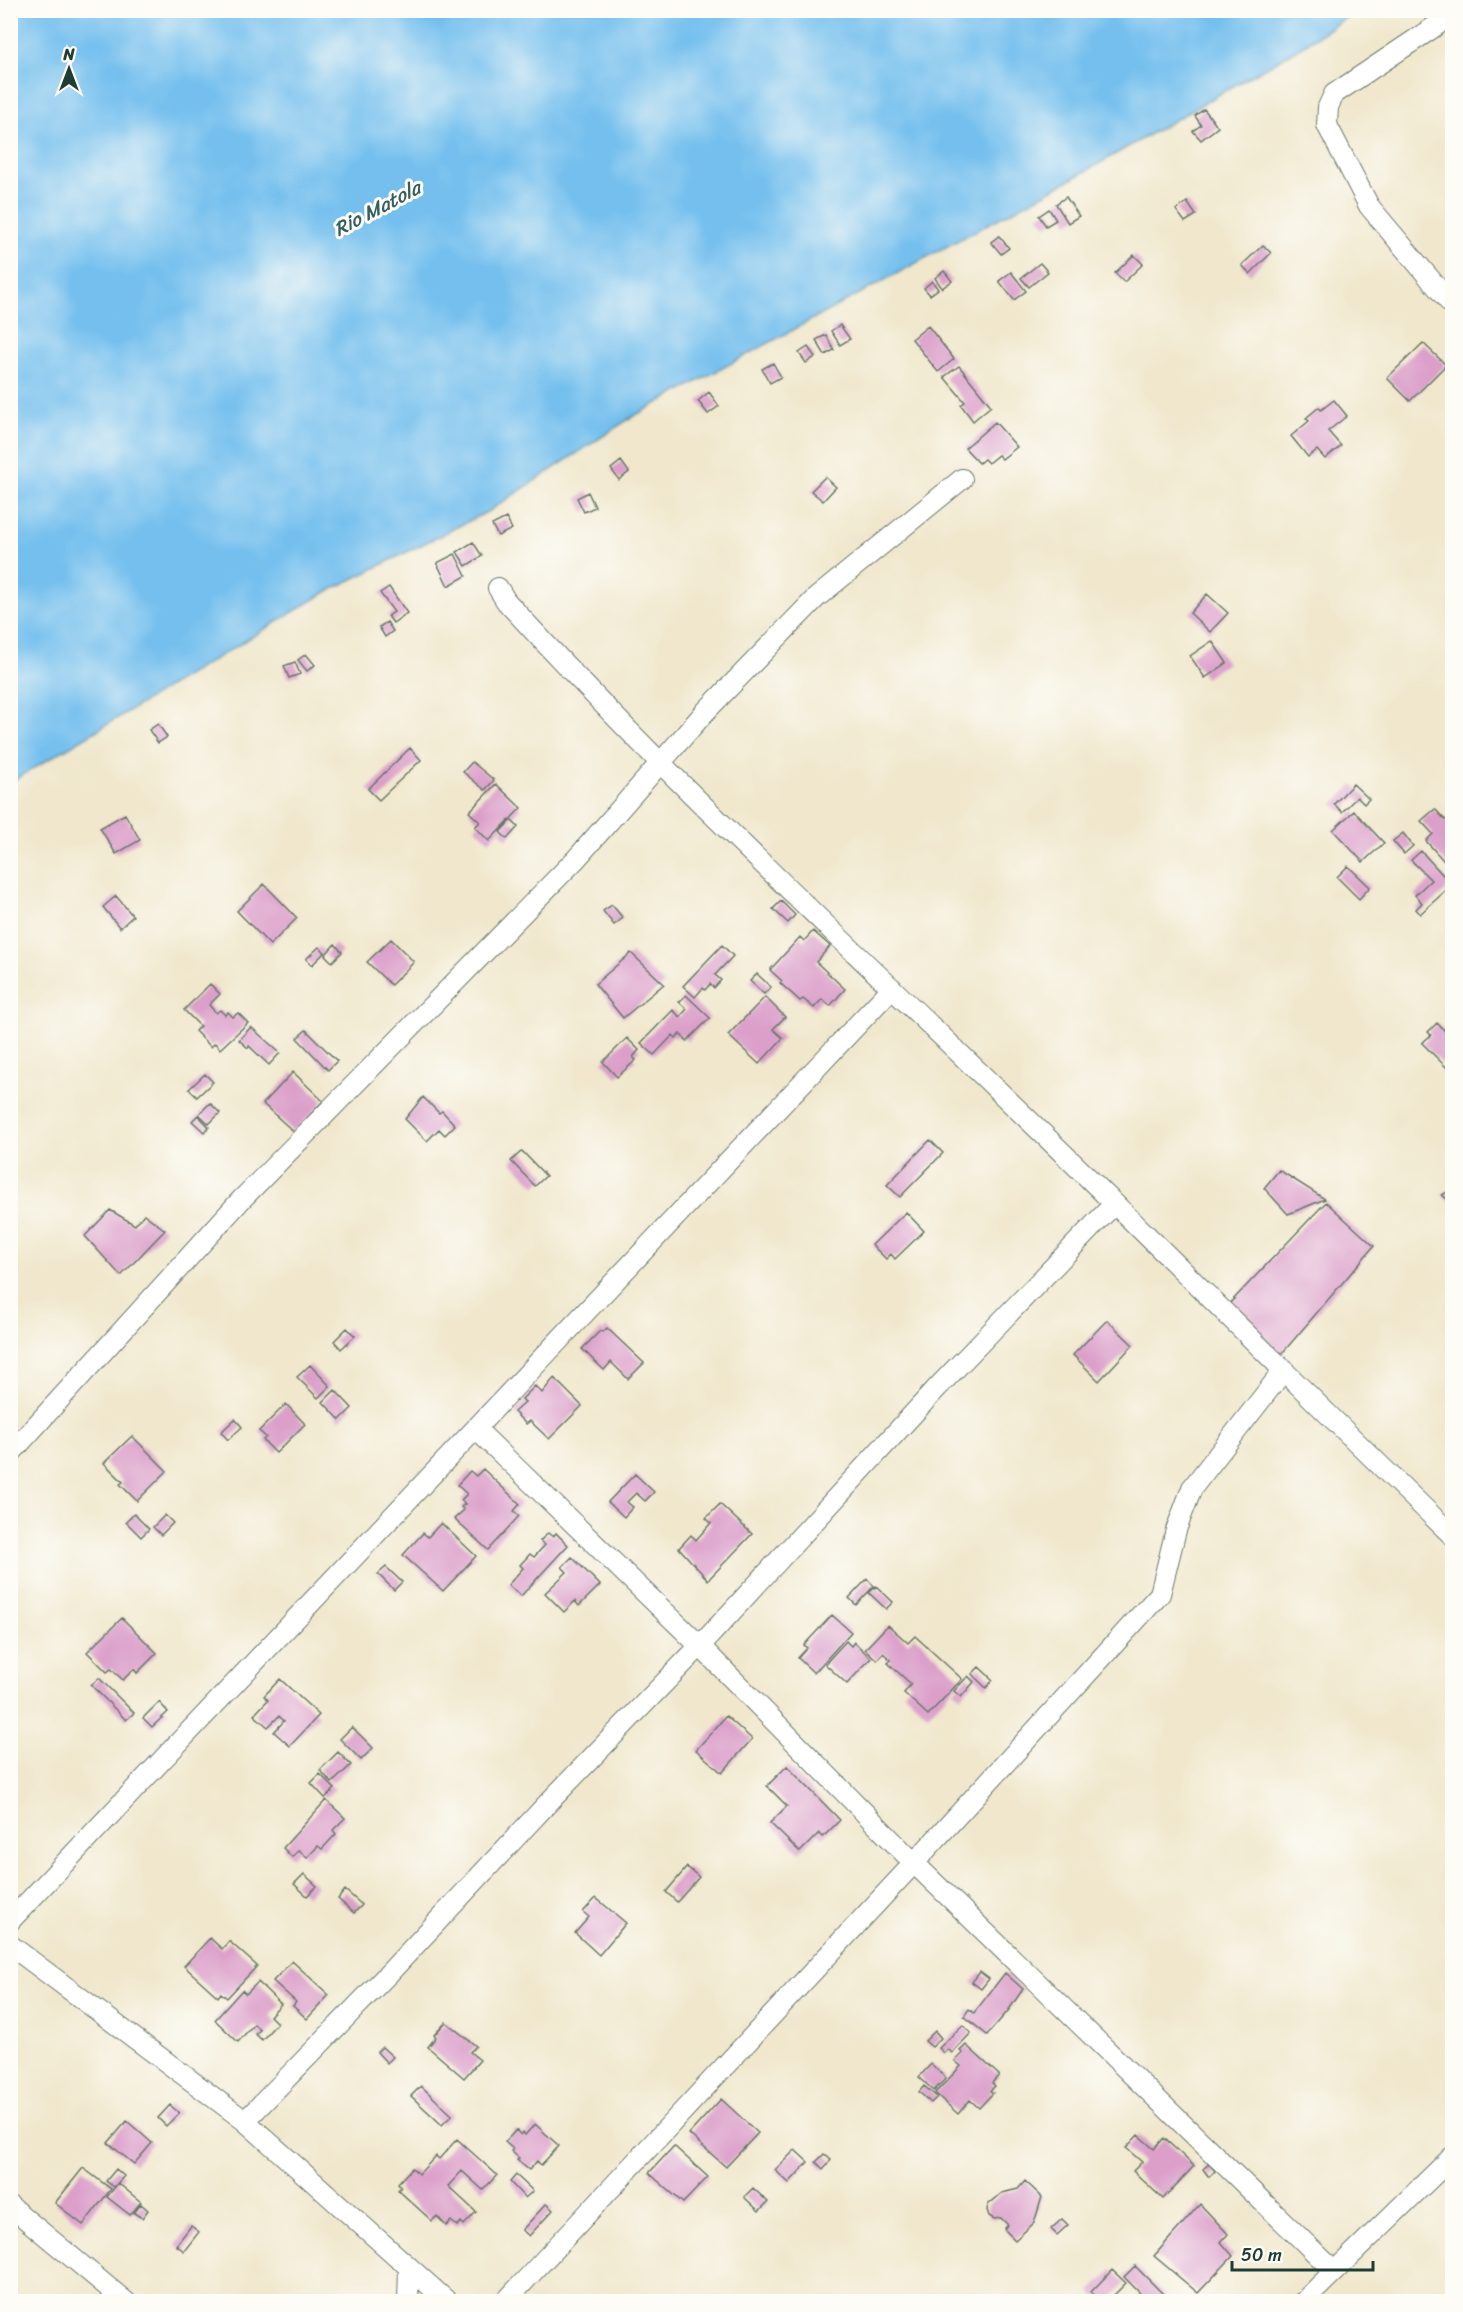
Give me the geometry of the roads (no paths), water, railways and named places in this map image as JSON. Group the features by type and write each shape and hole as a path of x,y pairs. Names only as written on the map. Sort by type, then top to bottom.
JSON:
{"street":[{"path":"1452,15 1334,94 1328,107 1327,125 1369,206 1452,305"},
{"path":"10,1454 240,1201 577,858 705,712 816,598 962,479"},
{"path":"498,588 506,601 577,679 660,762 1452,1534"},
{"path":"10,1921 892,988"},
{"path":"245,2121 700,1646 936,1389 1114,1204"},
{"path":"505,2301 914,1863 1160,1594 1176,1530 1192,1488 1284,1370"},
{"path":"476,1429 700,1646 914,1863 1334,2271"},
{"path":"10,1945 245,2121 448,2301"},
{"path":"1303,2301 1452,2157"},
{"path":"10,2206 126,2301"},
{"path":"408,2301 409,2267"}],"water":[{"name":"Rio Matola","path":"11,10 1356,11 1301,47 1088,170 632,417 489,511 323,594 11,782"}]}
